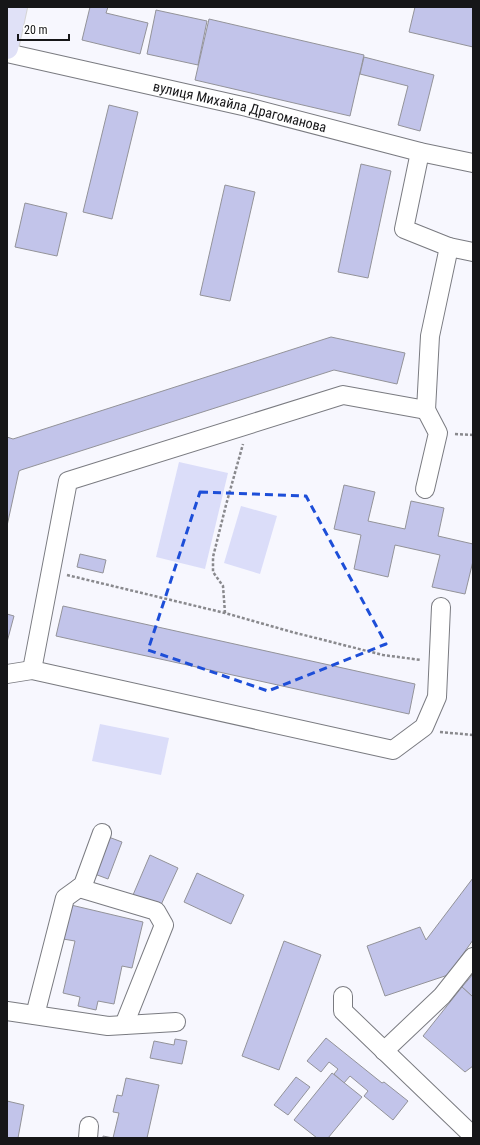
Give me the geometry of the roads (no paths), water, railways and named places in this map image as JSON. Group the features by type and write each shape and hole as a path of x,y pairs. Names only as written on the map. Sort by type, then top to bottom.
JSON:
{"main road":[{"path":"7,45 16,7"}],"street":[{"name":"вулиця Михайла Драгоманова","path":"7,45 420,152 473,163"},
{"path":"420,152 404,229 449,247 473,252"},
{"path":"425,489 438,433 426,410 430,336 449,247"},
{"path":"32,670 68,481 343,394 426,410"},
{"path":"7,674 32,670 393,750 424,727 437,697 441,607"},
{"path":"34,1015 65,898 83,885 102,833"},
{"path":"79,888 156,911 164,926 124,1025"},
{"path":"384,1051 442,996 473,957"},
{"path":"343,996 343,1011 473,1136"},
{"path":"7,1011 108,1026 176,1022"}]}
